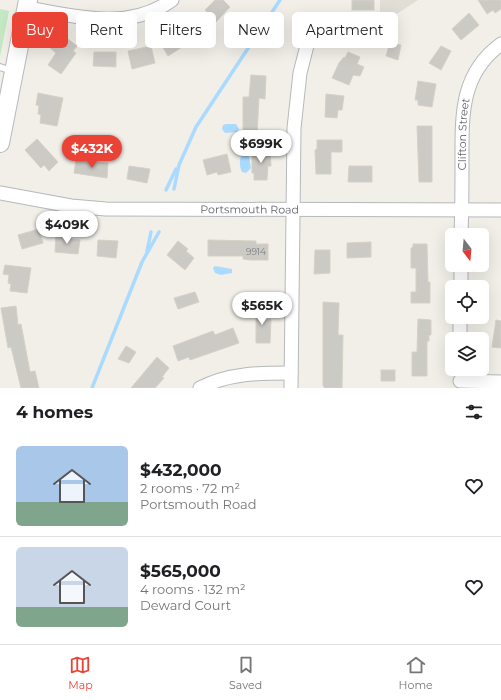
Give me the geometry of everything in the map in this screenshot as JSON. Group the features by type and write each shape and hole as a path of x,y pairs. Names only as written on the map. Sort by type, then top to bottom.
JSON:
{"street":[{"path":"0,143 7,69 27,4 94,20 110,20 148,13 172,0"},
{"name":"Clifton Street","path":"461,228 462,116 465,100 470,84 479,67 492,51 501,44"},
{"path":"291,388 296,105 300,73 306,48"},
{"name":"Portsmouth Road","path":"0,193 71,206 106,209 501,210"},
{"path":"200,388 222,378 238,375 291,373"},
{"path":"460,379 501,382"}],"shaded area":[{"path":"380,0 418,0 398,13 380,12"}],"green space":[{"path":"0,9 9,11 0,57"}],"water":[{"path":"236,124 239,129 237,132 225,133 222,129 223,125"},
{"path":"243,152 248,152 251,168 246,173 242,172 240,164"},
{"path":"215,266 232,269 232,273 221,275 215,273 213,268"}],"building":[{"path":"215,0 223,0 230,7 216,22 216,12 207,12 205,10"},
{"path":"352,0 374,0 374,10 352,10"},
{"path":"478,0 501,0 501,9 495,13 493,10 487,14"},
{"path":"469,13 479,25 461,40 452,29"},
{"path":"68,39 76,45 73,51 76,53 61,74 48,65 56,53 50,48 68,48"},
{"path":"398,44 401,45 398,60 386,56 388,48 398,48"},
{"path":"441,46 451,51 441,70 429,63"},
{"path":"145,47 151,48 155,63 132,69 128,51"},
{"path":"163,48 181,48 168,56"},
{"path":"94,52 116,52 116,67 93,66"},
{"path":"348,52 360,57 357,64 364,67 360,76 353,75 349,85 332,78 339,63 344,57 345,58"},
{"path":"251,75 266,76 265,99 259,98 257,134 243,134 243,97 249,97"},
{"path":"418,81 436,84 432,107 418,105 418,100 415,100"},
{"path":"38,93 63,98 57,126 40,123 41,115 38,114 39,106 36,105"},
{"path":"326,94 344,96 342,110 338,110 337,118 325,117"},
{"path":"417,126 432,126 432,182 419,182"},
{"path":"37,139 58,162 49,171 44,165 41,168 25,150"},
{"path":"317,140 342,140 342,152 331,152 331,174 316,174 315,150 317,149"},
{"path":"252,149 270,149 271,166 268,166 267,180 254,180 254,173 252,173"},
{"path":"227,154 231,172 218,175 217,172 207,175 203,160"},
{"path":"76,160 108,163 107,178 74,173"},
{"path":"129,166 150,169 147,183 127,179"},
{"path":"349,166 372,166 372,182 348,182"},
{"path":"39,229 43,243 22,249 18,235"},
{"path":"56,235 72,236 71,239 80,240 78,254 55,252"},
{"path":"98,240 118,241 116,258 97,256"},
{"path":"208,240 256,241 256,244 268,244 268,260 243,259 243,256 208,256"},
{"path":"178,241 188,249 186,251 194,258 185,270 167,255"},
{"path":"371,242 371,257 347,258 347,243"},
{"path":"413,244 427,244 430,303 411,303 411,292 416,292 416,268 411,268 411,248 413,247"},
{"path":"315,250 330,250 330,273 314,274"},
{"path":"5,265 31,268 27,293 10,291 11,284 8,283 9,275 3,274"},
{"path":"195,292 199,302 178,309 174,298"},
{"path":"323,302 339,303 338,335 343,335 342,388 325,388 323,386"},
{"path":"16,306 18,325 21,324 30,372 35,371 39,388 21,388 11,347 8,348 1,308"},
{"path":"264,307 264,319 271,319 270,343 256,343 256,317 252,317 252,308"},
{"path":"418,319 431,320 431,335 429,335 429,341 427,341 427,376 412,376 412,352 417,352"},
{"path":"496,320 501,321 501,348 492,347"},
{"path":"233,328 239,343 190,360 189,357 178,361 173,346 213,331 215,335"},
{"path":"126,346 136,352 129,363 118,359"},
{"path":"157,357 169,368 162,377 164,378 155,388 131,388"},
{"path":"381,370 395,370 395,381 381,381"}],"waterway":[{"path":"174,189 179,165 196,127 280,0"},
{"path":"166,190 176,169"},
{"path":"147,251 151,232"},
{"path":"92,388 142,262 159,232"}]}
